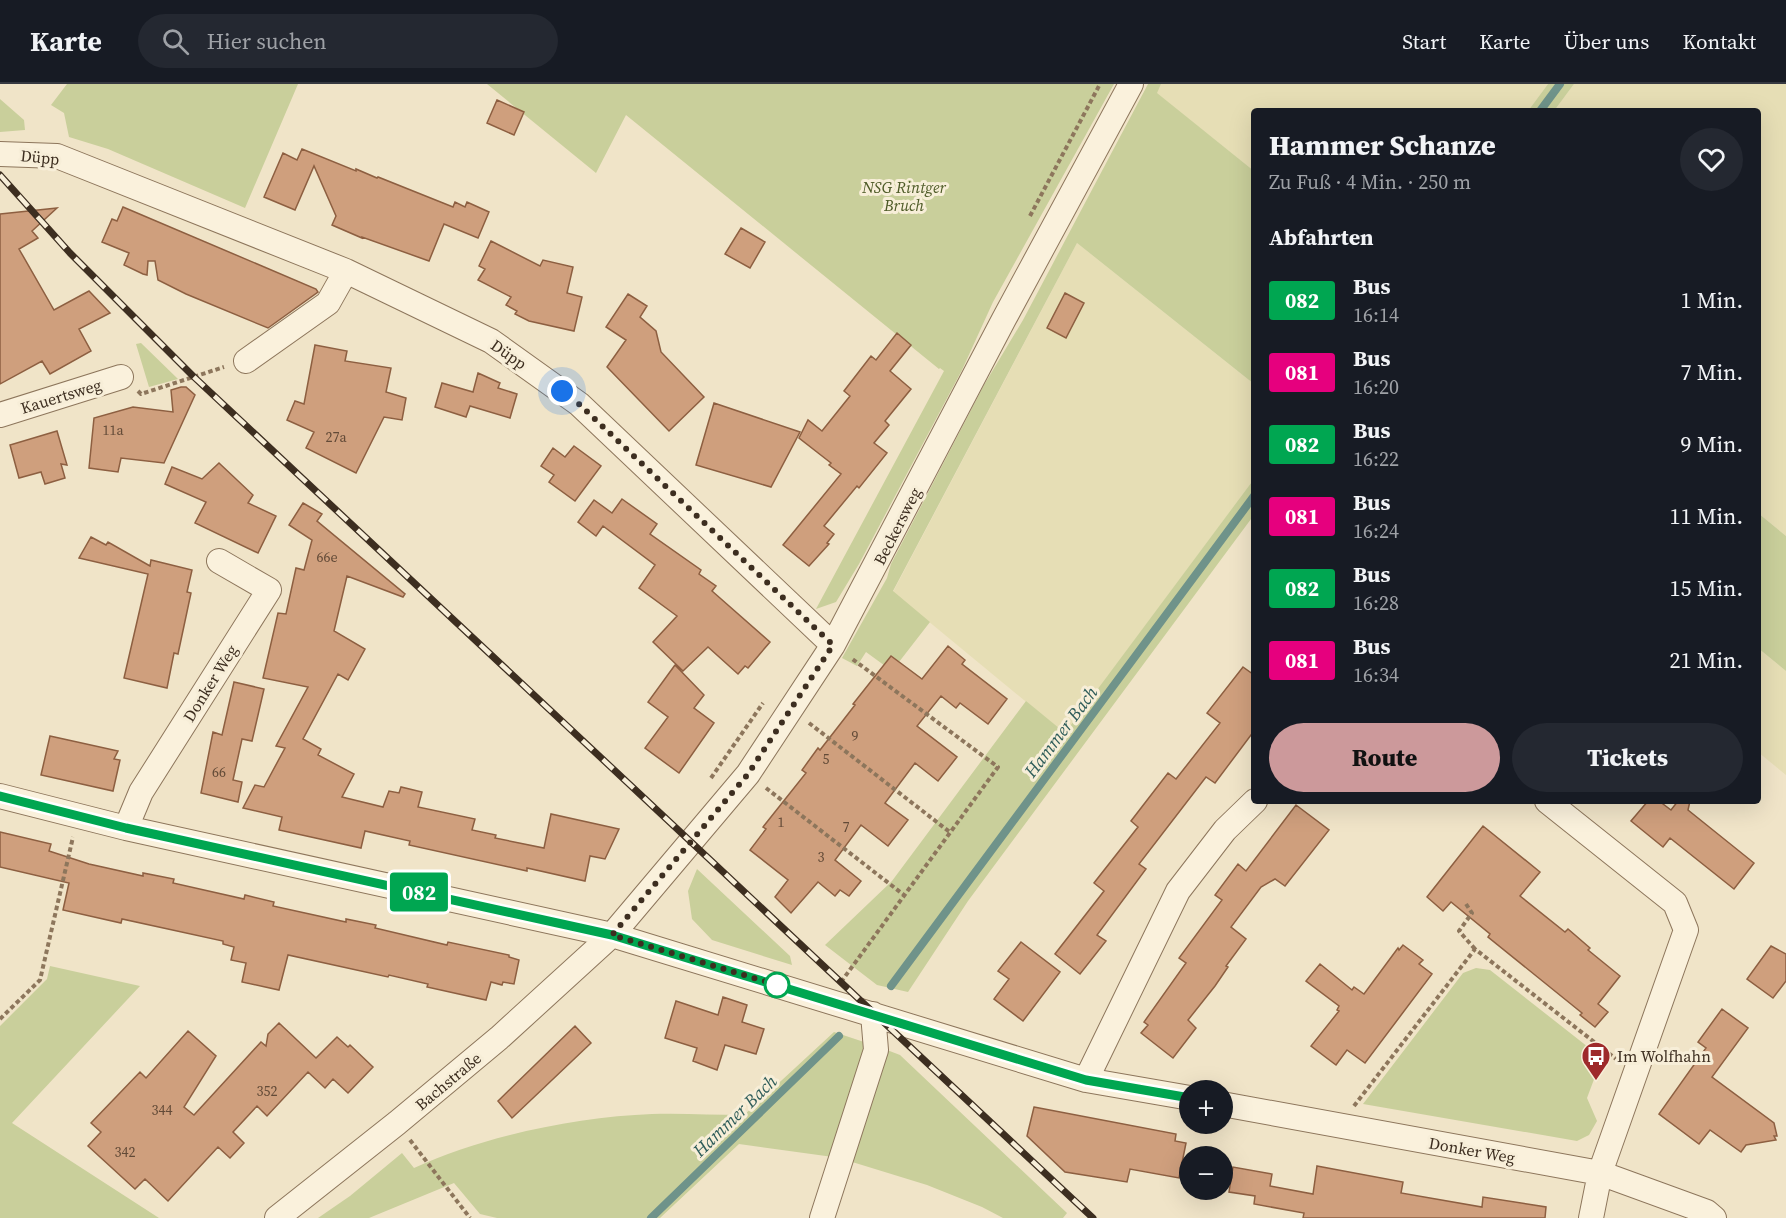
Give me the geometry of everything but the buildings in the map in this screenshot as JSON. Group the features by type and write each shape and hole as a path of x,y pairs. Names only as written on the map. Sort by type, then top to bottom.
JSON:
{"street":[{"name":"Beckersweg","path":"612,935 748,774 833,645 1004,319 1131,84"},
{"name":"Düpp","path":"0,154 57,156 346,272 491,341 579,404 833,645"},
{"path":"246,361 328,303 346,272"},
{"name":"Kauertsweg","path":"0,415 121,377"},
{"name":"Donker Weg","path":"126,828 141,792 269,590 219,561"},
{"path":"0,796 126,828 612,935 1086,1080 1179,1096"},
{"path":"1086,1080 1178,891 1225,830 1252,804"},
{"path":"1551,804 1675,903 1686,930 1600,1173 1591,1218"},
{"name":"Bachstraße","path":"277,1218 398,1123 499,1038 612,935"},
{"path":"822,1218 876,1050 873,1014"},
{"name":"Donker Weg","path":"1233,1106 1600,1173 1707,1212 1714,1218"}],"path":[{"path":"121,377 141,394 246,361"},
{"path":"830,1001 998,767 833,645"},
{"path":"709,780 770,694"},
{"path":"792,710 951,833"},
{"path":"748,774 904,895"},
{"path":"0,1019 40,980 78,816"},
{"path":"1466,904 1472,914 1459,932 1475,949 1636,1074"},
{"path":"1339,1126 1475,949"},
{"path":"398,1123 470,1218"}],"shaded area":[{"path":"1161,84 1548,84 1530,108 1251,108 1251,169 1156,93"},
{"path":"1574,84 1786,84 1786,536 1761,515 1761,108 1556,108"},
{"path":"1077,243 1251,382 1251,483 1065,734 893,592"},
{"path":"1761,650 1786,671 1786,775 1761,754"}],"green space":[{"path":"67,84 298,84 245,208 108,149 69,137 64,113 51,105"},
{"name":"NSG Rintger Bruch","path":"487,84 1114,84 993,302 962,370 859,564 836,602 816,609 944,371 626,115 596,173"},
{"path":"1148,84 1161,84 1157,93 1251,169 1251,382 1077,243 893,591 930,622 892,671 866,652 857,666 842,658 887,578 891,564 984,385 1023,320"},
{"path":"1548,84 1574,84 1556,108 1530,108"},
{"path":"0,99 24,120 25,130 0,132"},
{"path":"141,343 178,379 149,387 136,344"},
{"path":"1251,483 1251,519 968,901 908,992 877,985 825,945 892,881 1026,701 1065,733"},
{"path":"1761,515 1786,536 1786,671 1761,650"},
{"path":"697,869 790,956 792,965 712,940 692,919 688,891"},
{"path":"50,966 140,986 12,1123 159,1218 0,1218 0,1026 47,979"},
{"path":"1476,968 1490,970 1602,1058 1587,1098 1597,1121 1589,1135 1577,1141 1363,1104 1463,973"},
{"path":"834,1032 870,1044 833,1157 739,1144 660,1218 497,1218 480,1214 454,1183 369,1218 318,1218 350,1196 402,1153 414,1168 470,1146 530,1130 592,1119 652,1114 744,1115"},
{"path":"887,1050 900,1055 1067,1213 1063,1218 1003,1218 927,1185 849,1161"}],"waterway":[{"name":"Hammer Bach","path":"1542,108 1560,84"},
{"name":"Hammer Bach","path":"891,986 1251,500"},
{"name":"Hammer Bach","path":"651,1218 839,1036"}],"railway":[{"path":"0,175 70,253 194,377 1093,1218"}],"bus line":[{"name":"082","path":"0,796 126,828 612,935 1086,1080 1179,1096"}],"place":[{"name":"Im Wolfhahn","path":"1596,1082"}],"route":[{"path":"562,391 579,404 817,627 833,645 748,774 612,935 777,985"}]}
